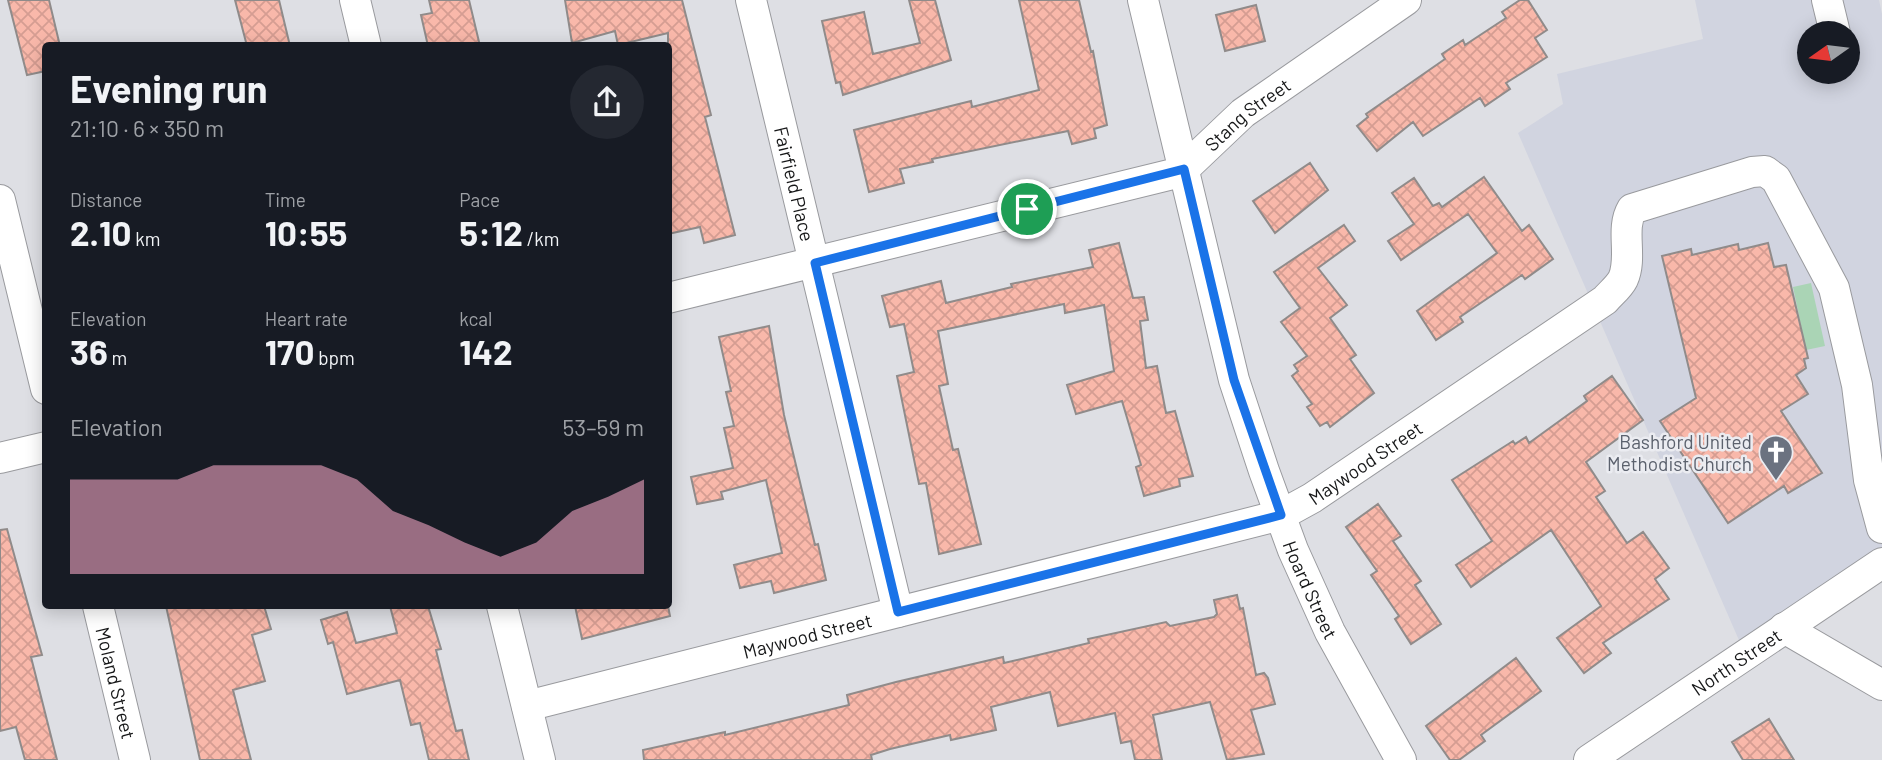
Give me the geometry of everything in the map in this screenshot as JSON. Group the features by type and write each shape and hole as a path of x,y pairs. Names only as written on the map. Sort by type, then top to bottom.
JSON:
{"street":[{"path":"355,0 365,42"},
{"name":"Fairfield Place","path":"751,0 898,612"},
{"name":"Hoard Street","path":"1143,0 1234,380 1281,515 1330,632 1401,760"},
{"name":"Stang Street","path":"672,297 1184,169 1243,113 1406,0"},
{"path":"1827,0 1832,21"},
{"name":"Maywood Street","path":"527,706 1281,515 1334,483 1605,300 1622,281 1627,266 1627,217 1632,209 1752,172 1765,171 1776,178 1834,288 1857,385 1869,480 1882,528"},
{"path":"0,200 42,373"},
{"path":"0,458 42,448"},
{"name":"North Street","path":"1589,760 1882,563"},
{"name":"Moland Street","path":"99,609 135,760"},
{"path":"503,609 540,760"},
{"path":"1784,628 1882,685"}],"shaded area":[{"path":"1695,0 1879,0 1882,14 1882,563 1745,654 1518,133 1563,104 1557,74 1703,39"}],"green space":[{"path":"1811,283 1825,346 1806,350 1793,287"}],"building":[{"path":"8,0 49,0 59,42 42,42 42,72 27,75"},
{"path":"235,0 279,0 289,42 246,42"},
{"path":"429,0 469,0 479,42 427,42 421,15 432,13"},
{"path":"565,0 682,0 711,115 705,117 735,235 704,243 700,227 672,233 672,42 668,42 668,33 630,42 617,42 615,31 572,42"},
{"path":"909,0 935,0 951,60 843,95 840,82 836,83 822,21 864,12 873,54 920,43"},
{"path":"1019,0 1079,0 1091,52 1093,51 1107,125 1094,129 1096,138 1072,144 1068,131 932,159 933,162 900,169 904,183 869,192 854,130 971,101 972,107 1039,90"},
{"path":"1520,0 1528,0 1547,30 1535,38 1547,57 1506,83 1510,89 1485,106 1480,98 1423,136 1413,122 1377,151 1357,126 1368,117 1366,114 1445,59 1442,54 1463,40 1465,45 1506,18 1502,12"},
{"path":"1256,5 1265,41 1225,51 1216,15"},
{"path":"1310,163 1328,190 1275,233 1253,201"},
{"path":"1484,177 1522,231 1529,225 1553,259 1525,279 1522,275 1460,317 1463,322 1436,340 1417,311 1497,253 1468,214 1401,260 1388,241 1414,224 1392,193 1414,178 1433,206 1439,203 1442,207"},
{"path":"1344,225 1355,241 1318,268 1347,305 1330,318 1356,355 1350,359 1374,393 1330,427 1327,422 1320,426 1307,407 1312,404 1292,376 1298,371 1294,365 1307,356 1281,322 1300,308 1274,272"},
{"path":"1119,243 1133,298 1144,297 1148,320 1140,321 1146,368 1157,366 1166,413 1175,411 1193,476 1179,479 1180,486 1144,496 1136,467 1141,465 1122,401 1076,414 1067,385 1114,371 1104,305 1065,313 1064,304 938,331 948,384 939,386 953,450 958,449 981,544 939,554 926,483 919,484 897,376 914,372 904,324 890,327 882,296 941,281 946,303 1012,287 1011,284 1093,267 1089,250"},
{"path":"1768,243 1774,267 1786,265 1808,358 1804,359 1806,368 1796,375 1808,394 1781,411 1822,473 1788,493 1784,486 1728,523 1660,421 1696,398 1662,256 1691,249 1692,255 1738,244 1739,250"},
{"path":"769,326 784,415 826,580 774,593 771,581 740,588 734,565 782,553 766,480 721,492 723,499 697,504 691,477 733,468 724,428 734,426 726,392 731,391 719,337"},
{"path":"1612,376 1643,420 1586,462 1605,491 1596,497 1627,543 1643,532 1669,568 1655,579 1669,599 1603,643 1611,653 1584,673 1557,638 1601,606 1551,530 1471,587 1456,565 1492,541 1452,480 1513,441 1515,444 1526,437 1529,443 1587,401 1584,396"},
{"path":"1378,504 1401,536 1393,541 1421,581 1415,585 1441,624 1411,644 1395,619 1399,616 1371,575 1377,571 1346,527"},
{"path":"7,529 42,655 31,657 57,760 25,760 16,727 0,731 0,530"},
{"path":"1237,595 1240,609 1243,608 1256,675 1264,673 1268,678 1275,704 1251,710 1264,754 1227,760 1210,702 1153,715 1162,760 1135,760 1131,741 1121,743 1115,713 1058,726 1050,692 991,707 996,730 951,740 950,735 890,749 871,755 872,760 644,760 643,750 725,732 725,735 849,705 847,695 896,682 1003,657 1004,663 1089,643 1088,639 1166,622 1170,626 1214,617 1217,614 1214,600"},
{"path":"167,609 265,609 271,629 252,635 265,681 233,690 251,760 200,760"},
{"path":"391,609 429,609 441,649 436,650 456,731 462,730 469,760 429,760 420,723 411,725 400,680 347,694 333,642 328,644 321,620 347,612 356,643 397,633"},
{"path":"576,609 669,609 670,616 582,639"},
{"path":"1516,658 1541,691 1481,735 1485,741 1459,760 1450,760 1426,726"},
{"path":"1769,719 1794,760 1743,760 1732,742"}],"place":[{"name":"Bashford United Methodist Church","path":"1776,482"}],"route":[{"path":"1184,169 1234,380 1281,515 1249,526 898,612 815,263 1027,209 1173,174 1184,169"}]}
